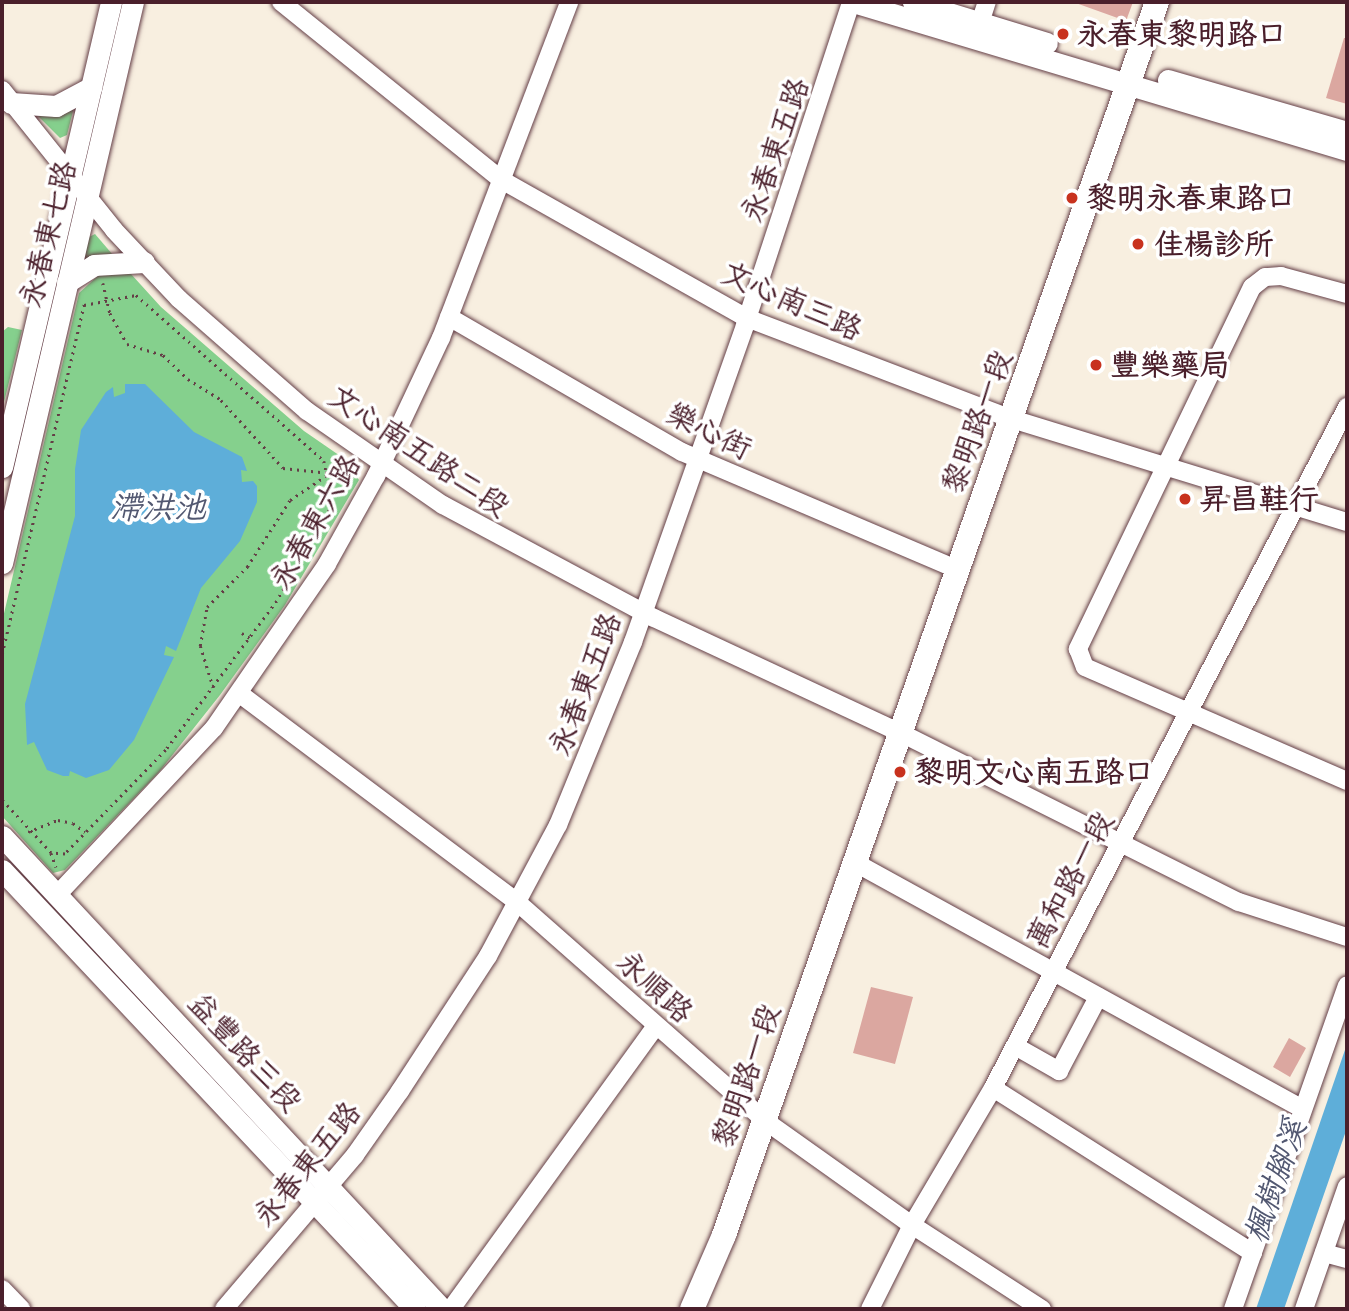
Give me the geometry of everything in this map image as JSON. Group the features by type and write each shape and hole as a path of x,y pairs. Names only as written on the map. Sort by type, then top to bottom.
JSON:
{"main road":[{"name":"黎明路一段","path":"691,1309 724,1235 1157,2"}],"street":[{"name":"永春東七路","path":"2,467 111,2"},
{"name":"永春東七路","path":"2,563 133,2"},
{"name":"文心南三路","path":"281,2 500,179 747,318 1012,419 1347,522"},
{"name":"永春東六路","path":"58,894 214,728 240,694 327,564 382,464 449,317 569,2"},
{"path":"852,2 1347,132"},
{"name":"永春東五路","path":"224,1309 329,1186 460,1002 517,902 591,752 747,318 850,16 852,2"},
{"path":"913,2 1347,150"},
{"path":"980,23 987,2"},
{"path":"6,97 56,106 91,87"},
{"name":"文心南五路二段","path":"6,97 70,178 144,262 257,368 382,464 493,535 643,612 899,732 1239,902 1347,937"},
{"path":"67,282 94,265 144,262"},
{"path":"1347,294 1281,276 1265,277 1252,287 1078,649 1085,667 1347,781"},
{"name":"樂心街","path":"449,317 696,458 958,570"},
{"name":"萬和路一段","path":"870,1309 912,1225 993,1088 1122,845 1294,505 1347,407"},
{"name":"永順路","path":"240,694 517,902 764,1120 912,1225 1042,1309"},
{"name":"益豐路三段","path":"2,836 442,1309"},
{"path":"854,862 1303,1109"},
{"name":"益豐路三段","path":"2,870 415,1309"},
{"path":"2,891 26,894"},
{"path":"1233,1309 1347,985"},
{"path":"1015,1046 1059,1071 1098,997"},
{"path":"451,1309 656,1026"},
{"path":"993,1088 1253,1253"},
{"path":"1304,1309 1347,1186"},
{"path":"1324,1253 1347,1259"},
{"path":"2,1289 21,1309"}],"path":[{"path":"101,272 106,301 127,344 163,355 188,379 221,400 282,468 359,476"},
{"path":"2,654 84,305 136,295 314,450 329,473 333,505 250,638 166,750 65,854 51,853"},
{"path":"213,688 200,646 207,607 247,567 290,500 329,473"},
{"path":"294,555 301,559"},
{"path":"242,633 250,638"},
{"path":"2,800 28,832 51,853 59,872"},
{"path":"28,832 58,820 73,823 86,833"}],"green space":[{"path":"74,107 67,135 60,138 38,116"},
{"path":"95,234 113,255 83,263 87,238"},
{"path":"101,273 131,274 161,307 304,431 346,460 359,480 285,605 220,695 159,772 65,870 53,873 2,816 2,622 79,293"},
{"path":"8,327 22,330 2,410 2,332"}],"water":[{"name":"滯洪池","path":"125,384 145,384 194,432 242,457 247,471 241,470 242,482 253,481 257,486 257,502 240,541 201,588 176,651 166,646 164,655 174,657 134,740 109,770 86,778 70,771 69,776 63,776 47,770 34,742 27,745 25,704 75,516 75,469 81,430 106,392 113,387 114,397 125,393"},
{"path":"1347,1044 1347,1128 1284,1309 1256,1309"}],"building":[{"path":"1073,2 1133,2 1126,21"},
{"path":"1344,38 1347,38 1347,104 1326,98"},
{"path":"871,987 913,997 895,1064 853,1053"},
{"path":"1289,1038 1306,1048 1290,1077 1273,1067"}],"place":[{"name":"永春東黎明路口","path":"1063,34"},
{"name":"黎明永春東路口","path":"1072,198"},
{"name":"佳楊診所","path":"1138,244"},
{"name":"豐樂藥局","path":"1096,365"},
{"name":"昇昌鞋行","path":"1185,499"},
{"name":"黎明文心南五路口","path":"900,772"}],"water label":[{"name":"楓樹腳溪","path":"1276,1181"}]}
